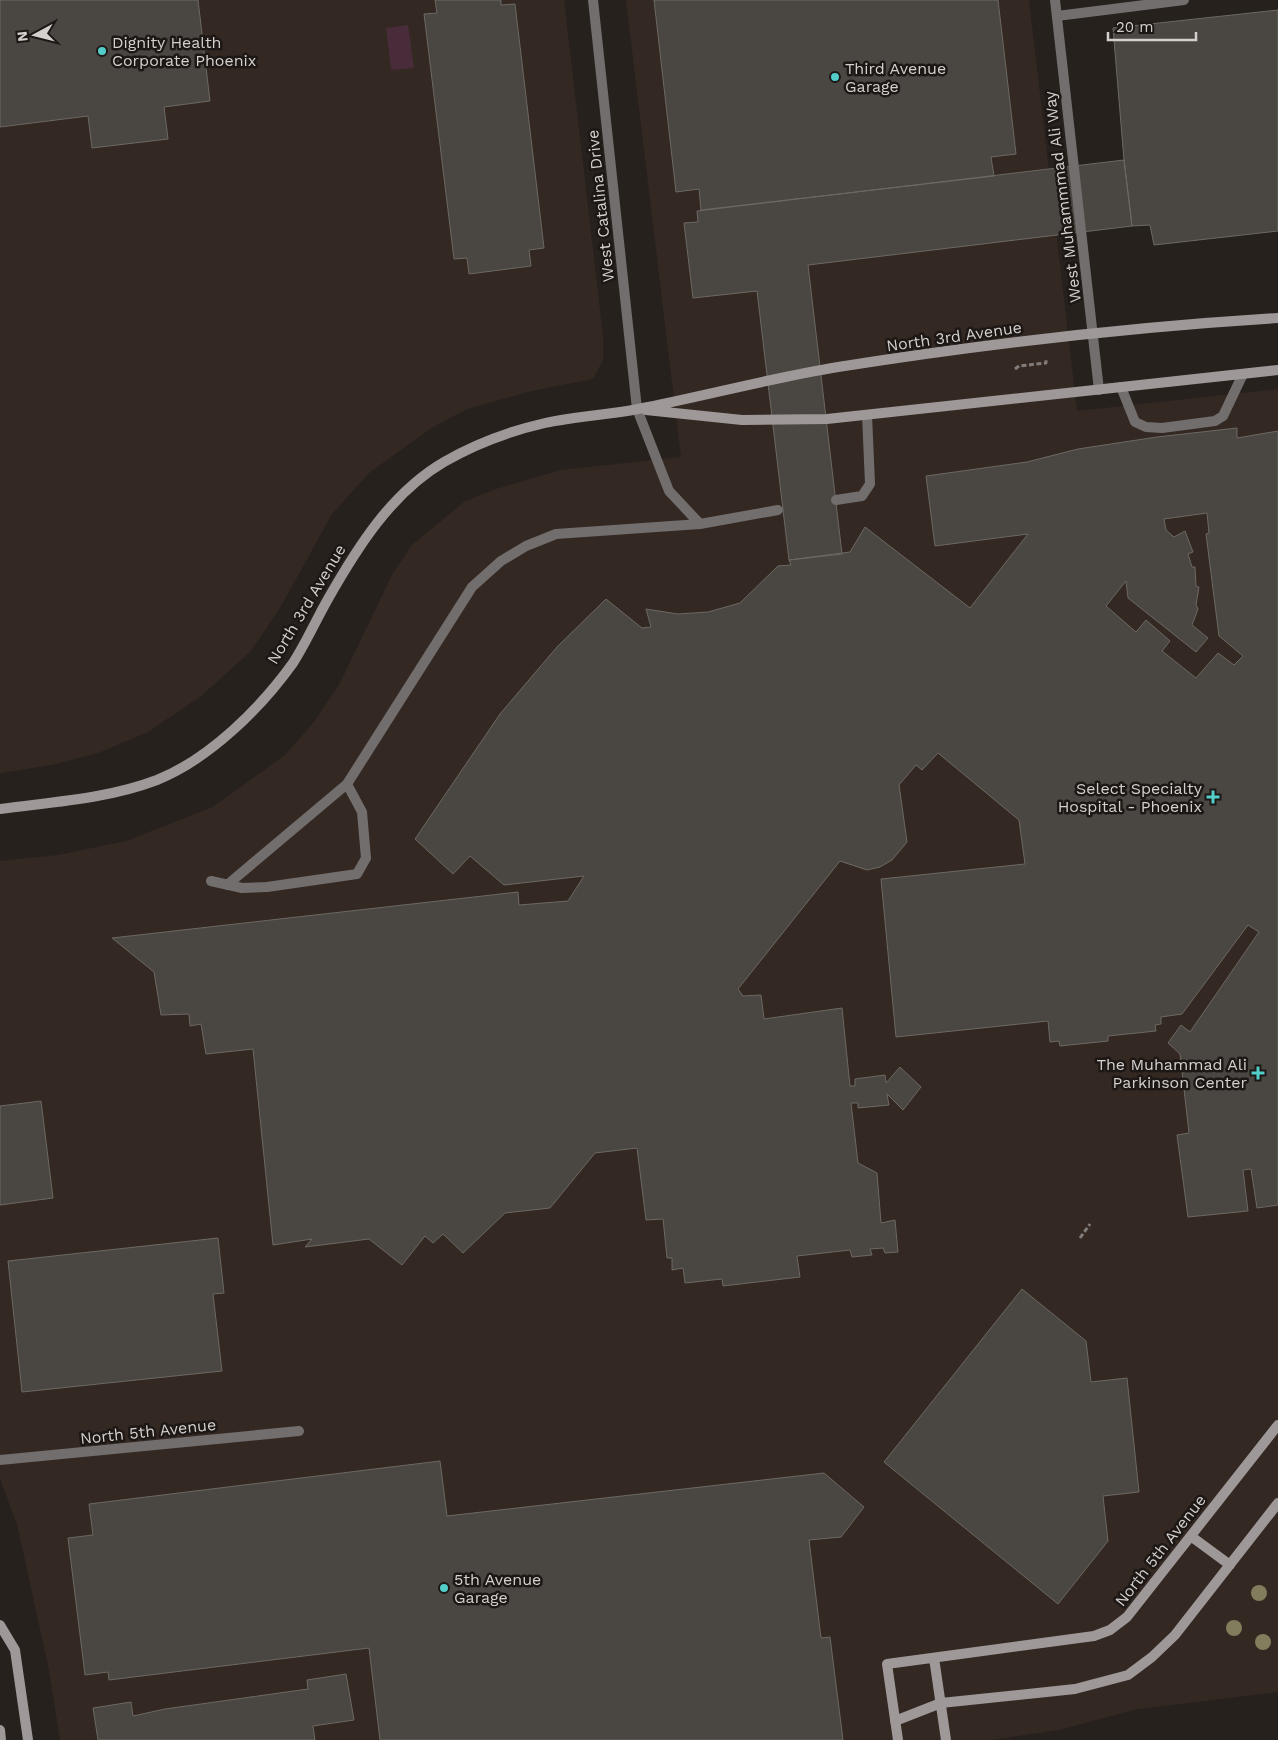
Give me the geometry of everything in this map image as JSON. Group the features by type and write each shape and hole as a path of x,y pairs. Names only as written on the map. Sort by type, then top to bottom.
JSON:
{"street":[{"name":"West Catalina Drive","path":"593,0 637,409 669,491 700,524"},
{"name":"West Muhammmad Ali Way","path":"1055,0 1099,390"},
{"path":"1057,16 1184,0"},
{"name":"North 3rd Avenue","path":"0,810 94,797 154,781 181,769 210,751 253,710 293,662 356,549 399,497 441,464 487,440 545,423 637,409 725,389 836,368 1092,332 1278,318"},
{"name":"North 3rd Avenue","path":"637,409 742,420 827,420 1278,370"},
{"path":"1121,388 1134,422 1146,427 1162,428 1215,421 1224,416 1243,374"},
{"path":"836,500 862,496 870,484 867,415"},
{"path":"227,885 348,784 472,587 501,561 526,546 556,534 700,524 778,510"},
{"path":"211,881 242,888 267,887 357,874 366,858 362,812 348,784"},
{"name":"North 5th Avenue","path":"895,1721 887,1664 1094,1636 1110,1630 1127,1618 1278,1425"},
{"name":"North 5th Avenue","path":"0,1460 299,1431"},
{"path":"898,1740 895,1721 941,1703 1075,1689 1128,1675 1175,1636 1278,1503"},
{"path":"1192,1537 1230,1565"},
{"path":"0,1625 15,1650 28,1740"},
{"path":"934,1658 946,1740"},
{"path":"0,1730 1,1740"}],"path":[{"path":"1015,369 1019,366 1046,363 1045,355"},
{"path":"1080,1238 1090,1224"}],"shaded area":[{"path":"0,0 564,0 603,336 603,360 593,379 531,391 467,409 433,427 369,473 332,514 280,608 250,652 201,696 148,732 98,753 52,765 0,773"},
{"path":"626,0 1029,0 1077,411 1278,389 1278,1692 1138,1709 1058,1730 991,1740 60,1740 49,1670 17,1524 0,1479 0,861 58,855 126,841 213,807 285,755 313,723 339,685 392,575 412,545 464,502 496,489 561,470 681,457"},
{"path":"408,25 414,68 391,70 386,28"}],"building":[{"name":"Dignity Health Corporate Phoenix","path":"0,0 198,0 210,101 164,107 168,139 92,148 88,116 0,127"},
{"path":"435,0 501,0 501,5 515,4 544,248 529,250 531,266 469,274 467,258 454,259 424,14 437,13"},
{"name":"Third Avenue Garage","path":"654,0 998,0 1016,154 991,157 994,176 701,210 699,189 676,192"},
{"path":"1278,10 1278,231 1154,245 1150,225 1132,226 1124,160 1113,28"},
{"path":"1124,160 1132,226 808,265 842,554 789,560 757,291 693,298 684,223 698,222 697,211"},
{"path":"1237,428 1237,438 1278,431 1278,1205 1257,1208 1251,1169 1243,1170 1248,1211 1188,1217 1177,1135 1189,1133 1180,1054 1168,1043 1181,1025 1190,1032 1259,932 1248,925 1182,1014 1161,1017 1161,1024 1155,1025 1156,1031 1108,1036 1108,1041 1060,1046 1059,1041 1050,1042 1048,1021 896,1037 881,879 1025,864 1019,820 938,753 922,770 916,765 899,785 907,842 892,860 880,867 867,870 840,861 738,989 743,996 761,995 764,1019 842,1008 850,1086 855,1086 855,1079 885,1075 886,1083 900,1067 921,1087 903,1110 887,1094 889,1105 858,1108 858,1103 851,1103 858,1163 877,1173 881,1223 895,1220 898,1252 885,1253 883,1248 870,1249 872,1255 852,1257 850,1250 797,1256 800,1277 723,1286 722,1279 685,1283 683,1268 672,1270 672,1258 667,1258 663,1219 646,1220 637,1148 595,1153 550,1208 505,1213 463,1253 443,1234 433,1243 425,1236 402,1265 369,1239 305,1247 312,1239 273,1245 253,1049 206,1054 201,1024 190,1026 189,1014 161,1015 154,972 112,938 518,892 519,905 568,901 584,876 504,885 470,856 453,874 415,839 500,714 557,647 606,599 642,628 651,627 646,609 678,614 708,612 740,603 778,566 791,565 789,560 850,552 865,527 970,608 1028,534 935,546 926,476 1027,462 1078,449 1157,437","holes":["1207,513 1209,533 1206,534 1219,636 1243,656 1234,665 1218,653 1196,678 1162,651 1170,641 1146,620 1136,632 1106,606 1126,581 1128,598 1196,652 1208,638 1192,625 1198,609 1196,605 1199,587 1196,586 1195,567 1192,567 1188,554 1193,552 1185,531 1174,537 1166,530 1164,519"]},
{"path":"41,1101 53,1198 0,1205 0,1106"},
{"path":"218,1238 224,1293 213,1294 222,1371 22,1392 8,1261"},
{"path":"1022,1289 1086,1341 1091,1382 1127,1378 1139,1492 1103,1496 1108,1541 1058,1604 884,1462"},
{"name":"5th Avenue Garage","path":"440,1461 447,1516 824,1473 864,1507 841,1537 809,1540 821,1638 830,1637 843,1740 380,1740 369,1648 109,1680 108,1672 85,1675 68,1538 93,1535 89,1504"},
{"path":"346,1674 354,1720 313,1726 315,1740 98,1740 93,1708 131,1702 133,1716 165,1709 308,1689 307,1680"}],"place":[{"name":"Dignity Health Corporate Phoenix","path":"102,51"},
{"name":"Third Avenue Garage","path":"835,77"},
{"name":"Select Specialty Hospital - Phoenix","path":"1213,797"},
{"name":"The Muhammad Ali Parkinson Center","path":"1258,1073"},
{"name":"5th Avenue Garage","path":"444,1588"}]}
